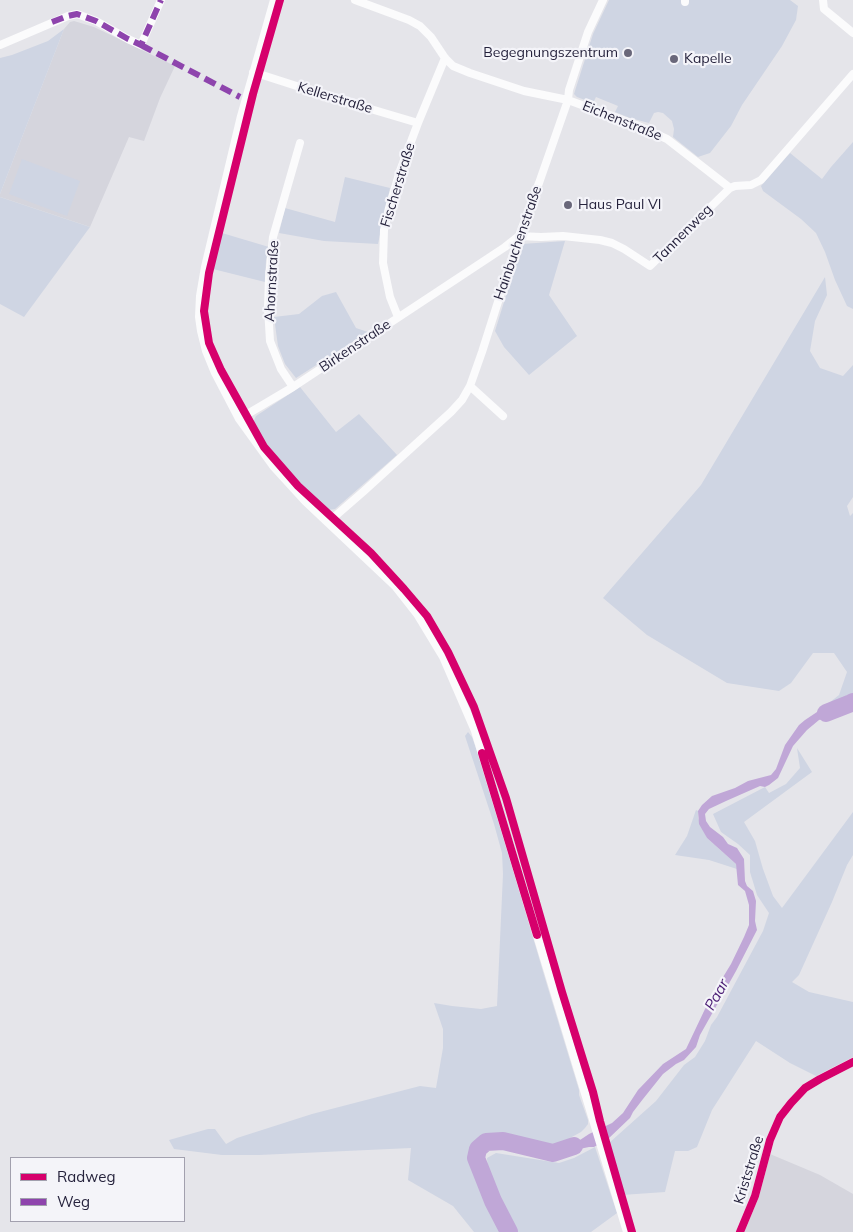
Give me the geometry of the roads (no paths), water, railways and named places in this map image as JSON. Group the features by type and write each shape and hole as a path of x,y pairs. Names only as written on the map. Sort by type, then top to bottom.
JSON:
{"street":[{"path":"0,45 68,16 77,14 96,21 141,45 161,0"},
{"path":"274,0 224,183 205,268 200,296 199,317 206,351 215,374 239,419 273,466 304,501 395,586 417,614 443,657 475,731 627,1232"},
{"name":"Eichenstraße","path":"355,0 420,26 431,37 444,58 453,66 524,91 568,100 636,125 667,139 730,188"},
{"name":"Hainbuchenstraße","path":"329,523 451,412 462,400 470,386 519,236 568,100 569,90 588,32 603,0"},
{"path":"823,0 824,9 853,33"},
{"name":"Fischerstraße","path":"398,317 390,297 383,263 384,230 400,171 444,58"},
{"name":"Kellerstraße","path":"253,72 337,100 418,123"},
{"path":"730,188 751,185 762,180 853,74"},
{"name":"Ahornstraße","path":"293,387 281,369 270,341 268,308 273,237 300,143"},
{"name":"Tannenweg","path":"519,236 563,236 600,240 624,249 650,266 730,188"},
{"name":"Birkenstraße","path":"239,419 293,387 519,236"},
{"path":"470,386 503,416"},
{"name":"Kriststraße","path":"740,1232 755,1196 770,1140 780,1117 805,1088 853,1062"}],"water":[{"path":"847,701 847,710 819,720 807,730 793,746 778,778 765,787 760,786 709,809 705,814 706,821 710,827 723,837 728,844 737,848 744,859 745,881 747,886 753,891 756,901 755,921 757,930 700,1035 696,1047 684,1060 663,1074 630,1118 608,1139 594,1147 553,1153 555,1150 580,1140 612,1123 623,1113 638,1090 663,1064 686,1049 705,1009 717,991 744,937 749,925 749,905 745,891 738,885 736,864 707,838 699,824 698,811 712,796 748,781 771,775 776,769 785,745 799,725 820,710"}],"waterway":[{"name":"Paar","path":"826,713 853,702"},
{"name":"Paar","path":"509,1232 493,1201 476,1158 478,1149 486,1142 503,1141 553,1153 574,1146"}],"place":[{"name":"Begegnungszentrum","path":"628,53"},
{"name":"Kapelle","path":"674,59"},
{"name":"Haus Paul VI","path":"568,205"}]}
